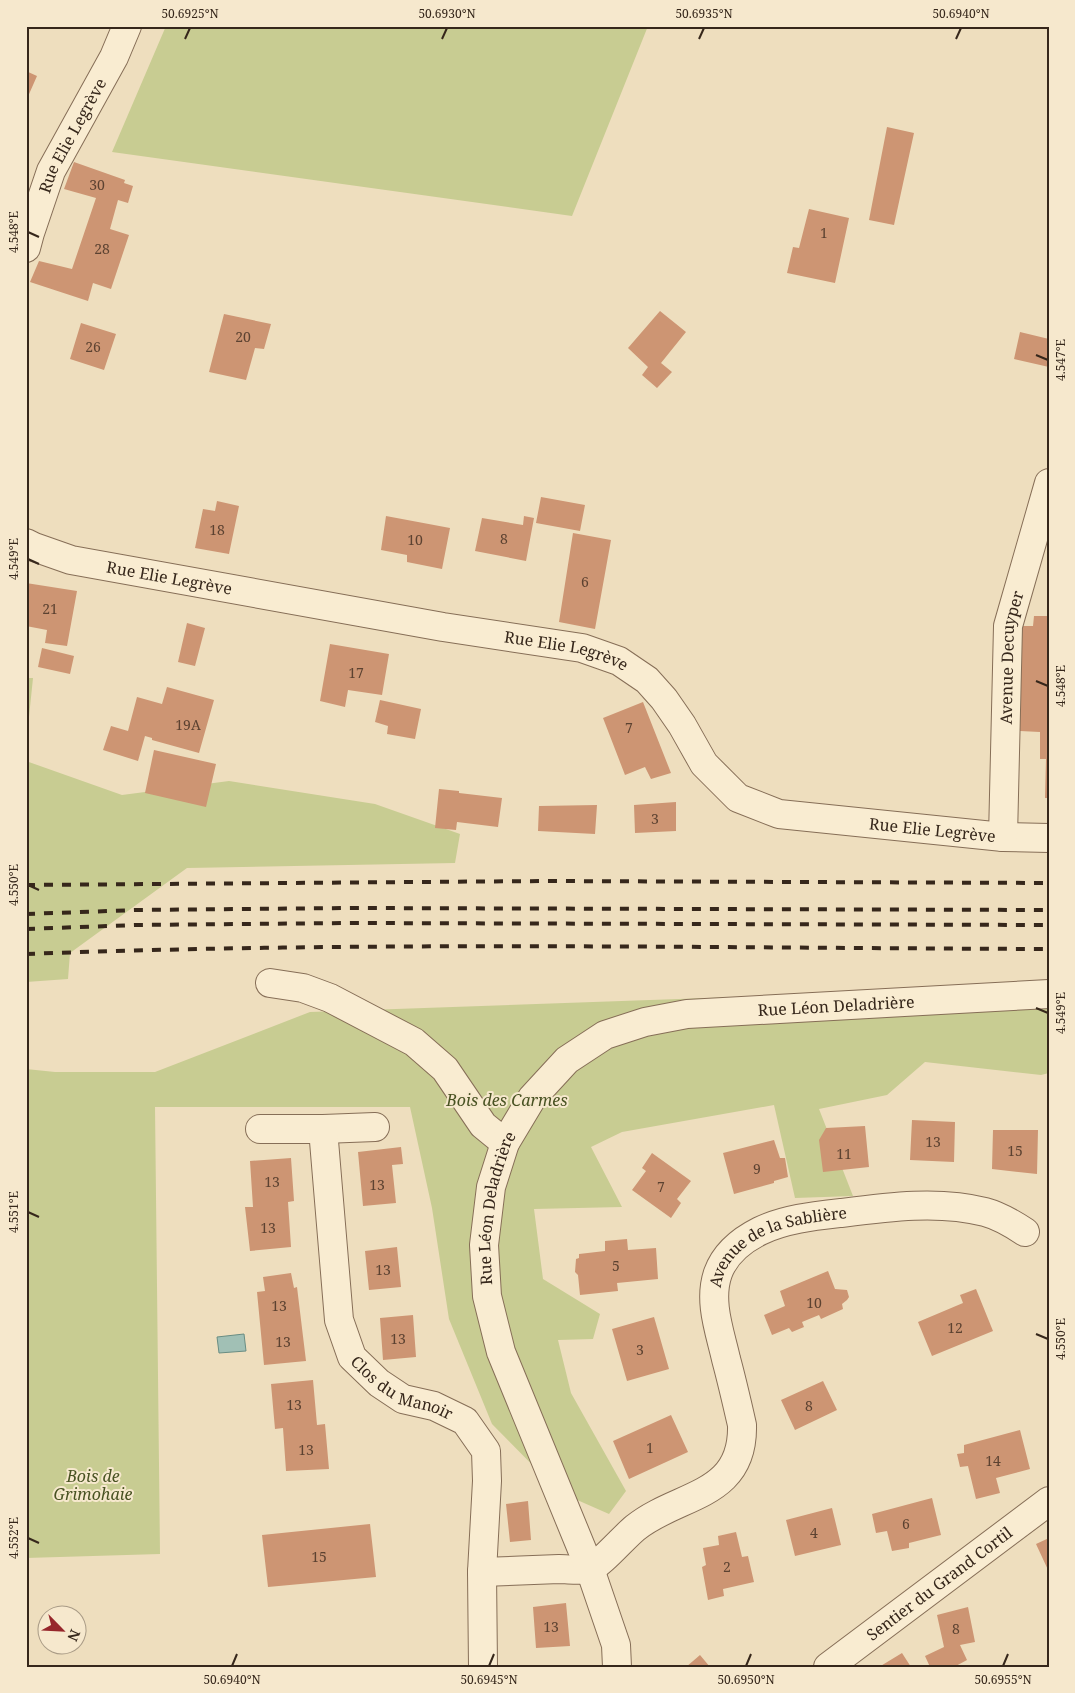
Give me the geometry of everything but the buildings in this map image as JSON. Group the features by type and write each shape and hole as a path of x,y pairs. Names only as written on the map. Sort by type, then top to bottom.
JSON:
{"street":[{"name":"Rue Elie Legrève","path":"26,248 51,171 114,57 127,26"},
{"name":"Avenue Decuyper","path":"1003,837 1008,626 1049,483"},
{"name":"Rue Elie Legrève","path":"26,543 34,548 71,560 443,627 582,648 619,661 647,680 664,699 682,725 704,764 738,798 779,814 1003,837 1049,838"},
{"path":"270,983 303,988 330,998 414,1042 445,1068 483,1125 506,1142"},
{"name":"Rue Léon Deladrière","path":"617,1667 616,1645 590,1568 501,1352 487,1296 484,1245 491,1187 506,1142 532,1098 567,1060 605,1035 645,1022 687,1014 1049,994"},
{"path":"260,1129 375,1127"},
{"name":"Clos du Manoir","path":"323,1129 339,1320 352,1357 379,1383 403,1400 434,1406 466,1420 486,1451 487,1481 482,1572 482,1667"},
{"name":"Avenue de la Sablière","path":"590,1568 644,1522 708,1489 721,1480 729,1473 739,1457 743,1441 742,1425 718,1323 714,1292 718,1273 726,1258 746,1240 776,1225 812,1217 871,1209 915,1206 950,1207 983,1211 1007,1221 1025,1232"},
{"name":"Sentier du Grand Cortil","path":"828,1667 1049,1501"},
{"path":"482,1572 590,1568"}],"green space":[{"path":"166,26 648,26 572,216 112,152"},
{"path":"26,678 33,678 26,746"},
{"path":"26,761 122,795 229,781 375,804 460,834 455,863 187,868 70,953 68,979 26,982"},
{"name":"Bois des Carmes","path":"1049,989 1049,1073 1041,1075 925,1062 887,1095 819,1109 853,1196 795,1198 774,1105 622,1132 591,1147 622,1207 534,1209 543,1279 600,1314 593,1339 558,1340 571,1393 626,1491 609,1514 559,1492 492,1424 449,1319 432,1208 410,1107 155,1107 160,1554 26,1558 26,1069 55,1072 155,1072 310,1012 796,995"}],"water":[{"path":"244,1334 246,1351 219,1353 217,1337"}],"railway":[{"path":"26,885 547,881 1049,883"},
{"path":"26,914 137,910 352,908 1049,910"},
{"path":"26,929 136,925 352,923 1049,925"},
{"path":"26,954 410,946 1049,949"}],"park label":[{"name":"Bois de Grimohaie","path":"93,1485"}]}
